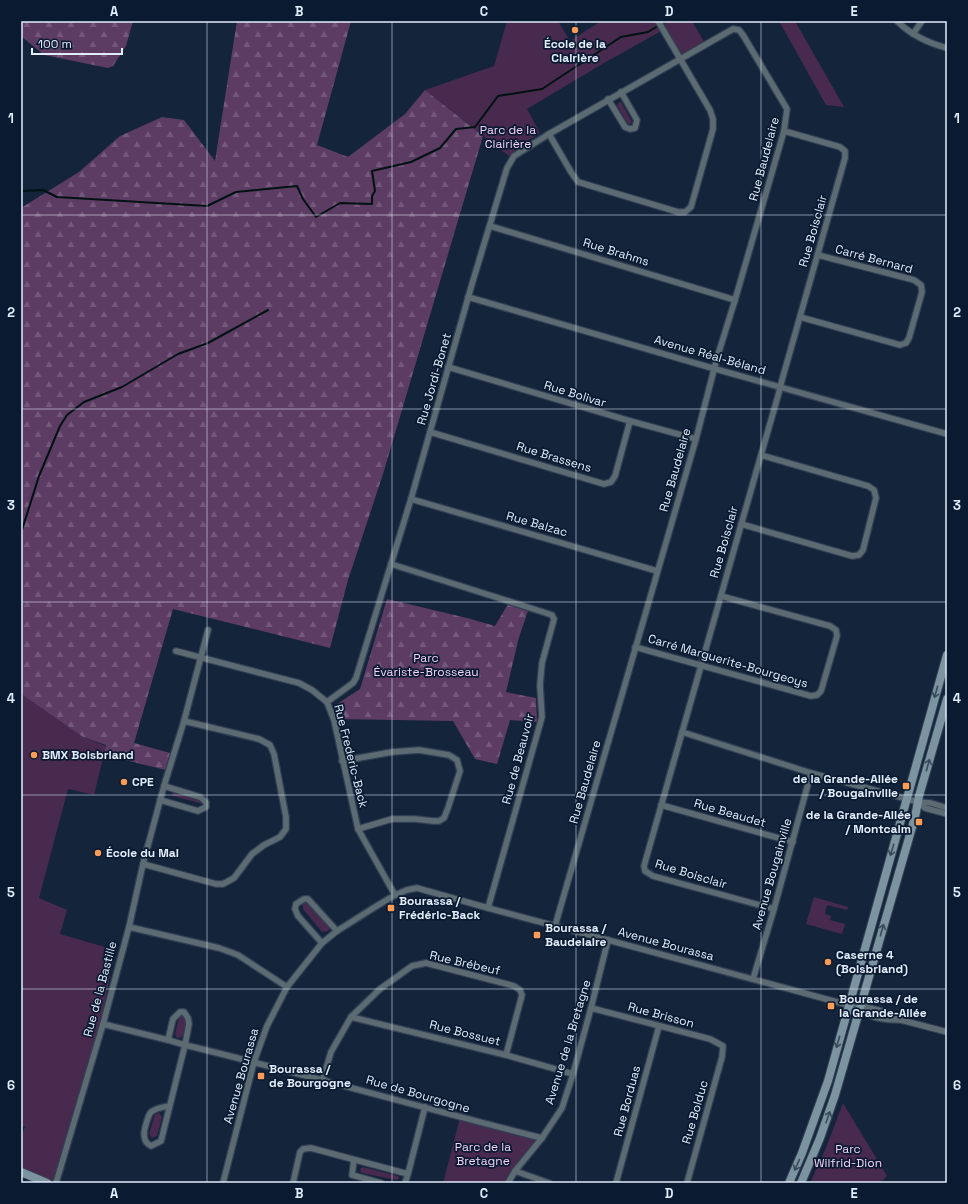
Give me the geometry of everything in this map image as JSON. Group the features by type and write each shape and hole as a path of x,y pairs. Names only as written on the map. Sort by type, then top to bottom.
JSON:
{"street":[{"path":"549,134 578,182 678,212 685,212 691,207 713,129 713,124 710,110 658,21"},
{"path":"897,21 914,34 932,43 947,48"},
{"path":"914,34 922,21"},
{"name":"Rue Jordi-Bonet","path":"327,702 353,683 356,678 411,499 468,297 507,168 514,156 608,99 733,29 739,30"},
{"name":"Rue Baudelaire","path":"555,926 784,131 787,109 744,34 739,30"},
{"path":"608,99 625,127 630,129 635,128 637,120 621,92"},
{"name":"Rue Boisclair","path":"774,909 653,876 645,872 644,866 845,158 845,151 840,147 784,131"},
{"name":"Rue Brahms","path":"490,226 735,300"},
{"name":"Carré Bernard","path":"800,317 900,345 906,343 915,322 922,292 921,285 914,280 818,255"},
{"name":"Avenue Réal-Béland","path":"468,297 947,434"},
{"name":"Rue Bolivar","path":"448,367 696,439"},
{"name":"Rue Brassens","path":"430,432 604,484 611,482 615,476 630,421"},
{"path":"741,524 852,556 859,554 863,550 876,498 874,490 868,486 761,455"},
{"name":"Rue Balzac","path":"411,499 657,571"},
{"name":"Rue de Beauvoir","path":"391,564 552,615 554,619 542,663 540,685 542,717 488,908"},
{"name":"Carré Marguerite-Bourgeoys","path":"635,647 811,696 817,695 821,691 837,636 836,630 830,626 721,596"},
{"name":"Rue de la Bastille","path":"56,1183 103,1024 129,927 143,864 160,800 184,721 208,630"},
{"name":"Rue Frederic-Back","path":"176,651 299,683 312,690 327,702 334,720 342,762 358,829 395,895"},
{"path":"789,1183 802,1154 824,1091 947,655"},
{"path":"801,1183 820,1138 832,1102 915,817 947,699"},
{"path":"143,864 216,884 223,884 234,878 252,854 264,844 280,837 286,829 286,817 274,754 270,745 259,740 184,721"},
{"path":"682,732 811,773 906,799 930,803 947,808"},
{"path":"342,762 392,752 419,750 449,755 457,760 460,771 444,818 438,821 392,819 358,829"},
{"name":"Avenue Bougainville","path":"753,979 793,842 811,773"},
{"path":"160,800 198,811 206,807 206,802 200,797 164,786"},
{"path":"918,802 925,808 947,814"},
{"name":"Rue Beaudet","path":"661,805 793,842"},
{"name":"Avenue Bourassa","path":"223,1183 254,1062 267,1026 287,987 322,943 337,931 395,895 407,890 417,888 859,1008 866,1007 889,1013 901,1020 947,1032"},
{"path":"322,943 298,916 295,909 296,904 304,899 308,899 337,931"},
{"path":"129,927 220,948 238,955 287,987"},
{"name":"Avenue de la Bretagne","path":"508,1183 515,1171 542,1138 562,1108 573,1074 608,940"},
{"name":"Rue Brébeuf","path":"323,1080 331,1052 351,1016 380,989 412,966 426,963 514,986 520,990 522,995 506,1055"},
{"name":"Rue Brisson","path":"591,1008 710,1039 723,1046"},
{"path":"168,1040 173,1019 180,1012 184,1012 188,1018 189,1024 161,1141 151,1146 147,1144 144,1139 144,1129 150,1113 158,1108 169,1106"},
{"name":"Rue Bossuet","path":"351,1016 506,1055 573,1074"},
{"name":"Rue de Bourgogne","path":"103,1024 323,1080 425,1107 460,1118 542,1138"},
{"name":"Rue Borduas","path":"616,1183 659,1026"},
{"name":"Rue Bolduc","path":"687,1183 722,1057 723,1046"},
{"path":"405,1183 425,1107"},
{"path":"293,1183 300,1152 303,1149 311,1148 408,1174"},
{"path":"354,1160 352,1175 381,1183"},
{"path":"515,1171 549,1183"},
{"path":"21,1172 47,1183"}],"green space":[{"path":"22,21 133,21 126,46 113,66 108,68 44,55 21,36"},
{"path":"237,21 351,21 317,145 348,157 405,114 425,90 483,136 383,474 348,580 330,648 173,609 134,743 170,753 166,770 104,755 106,745 83,737 21,694 21,208 79,172 120,136 162,117 184,120 215,161"},
{"name":"Parc de la Clairière","path":"507,21 558,21 570,41 601,21 692,21 706,45 680,59 663,30 604,63 527,109 540,133 522,144 509,156 425,90 494,66"},
{"path":"779,21 795,21 844,107 826,105"},
{"path":"621,102 632,122 630,124 627,123 617,105"},
{"name":"Parc Évariste-Brosseau","path":"387,599 495,626 508,604 528,611 519,637 506,692 536,698 537,722 510,720 497,764 475,759 453,721 338,719 331,708 360,689"},
{"path":"21,694 83,737 106,746 94,795 68,789 39,898 67,910 60,934 115,950 101,1022 55,1183 51,1183 21,1170 21,1137 25,1127 21,1125"},
{"path":"174,791 204,799 205,802 203,804 173,796 172,792"},
{"path":"814,897 848,907 847,910 827,905 825,914 831,916 830,920 845,924 842,934 806,924"},
{"path":"310,900 330,925 330,929 328,931 322,932 303,909 303,903"},
{"path":"183,1015 187,1020 182,1037 178,1038 175,1034 179,1017"},
{"name":"Parc Wilfrid-Dion","path":"843,1103 887,1176 880,1183 810,1183 826,1148"},
{"path":"159,1113 162,1117 157,1136 152,1138 149,1134 155,1114"},
{"name":"Parc de la Bretagne","path":"460,1118 542,1138 508,1183 443,1183"},
{"path":"363,1167 398,1176 399,1179 397,1180 361,1173 360,1169"}],"waterway":[{"path":"21,191 43,190 57,197 207,206 236,192 297,186 303,199 316,217 340,203 372,204 372,196 375,191 372,171 411,162 440,148 456,129 475,127 498,96 542,89 621,37 648,32 666,21"},
{"path":"21,533 39,476 60,426 67,415 84,402 122,387 178,354 208,343 268,310"}],"place":[{"name":"École de la Clairière","path":"575,30"},
{"name":"BMX Boisbriand","path":"34,755"},
{"name":"CPE","path":"124,782"},
{"name":"de la Grande-Allée / Bougainville","path":"906,786"},
{"name":"de la Grande-Allée / Montcalm","path":"919,822"},
{"name":"École du Mai","path":"98,853"},
{"name":"Bourassa / Frédéric-Back","path":"391,908"},
{"name":"Bourassa / Baudelaire","path":"537,935"},
{"name":"Caserne 4 (Boisbriand)","path":"828,962"},
{"name":"Bourassa / de la Grande-Allée","path":"831,1006"},
{"name":"Bourassa / de Bourgogne","path":"261,1076"}]}
